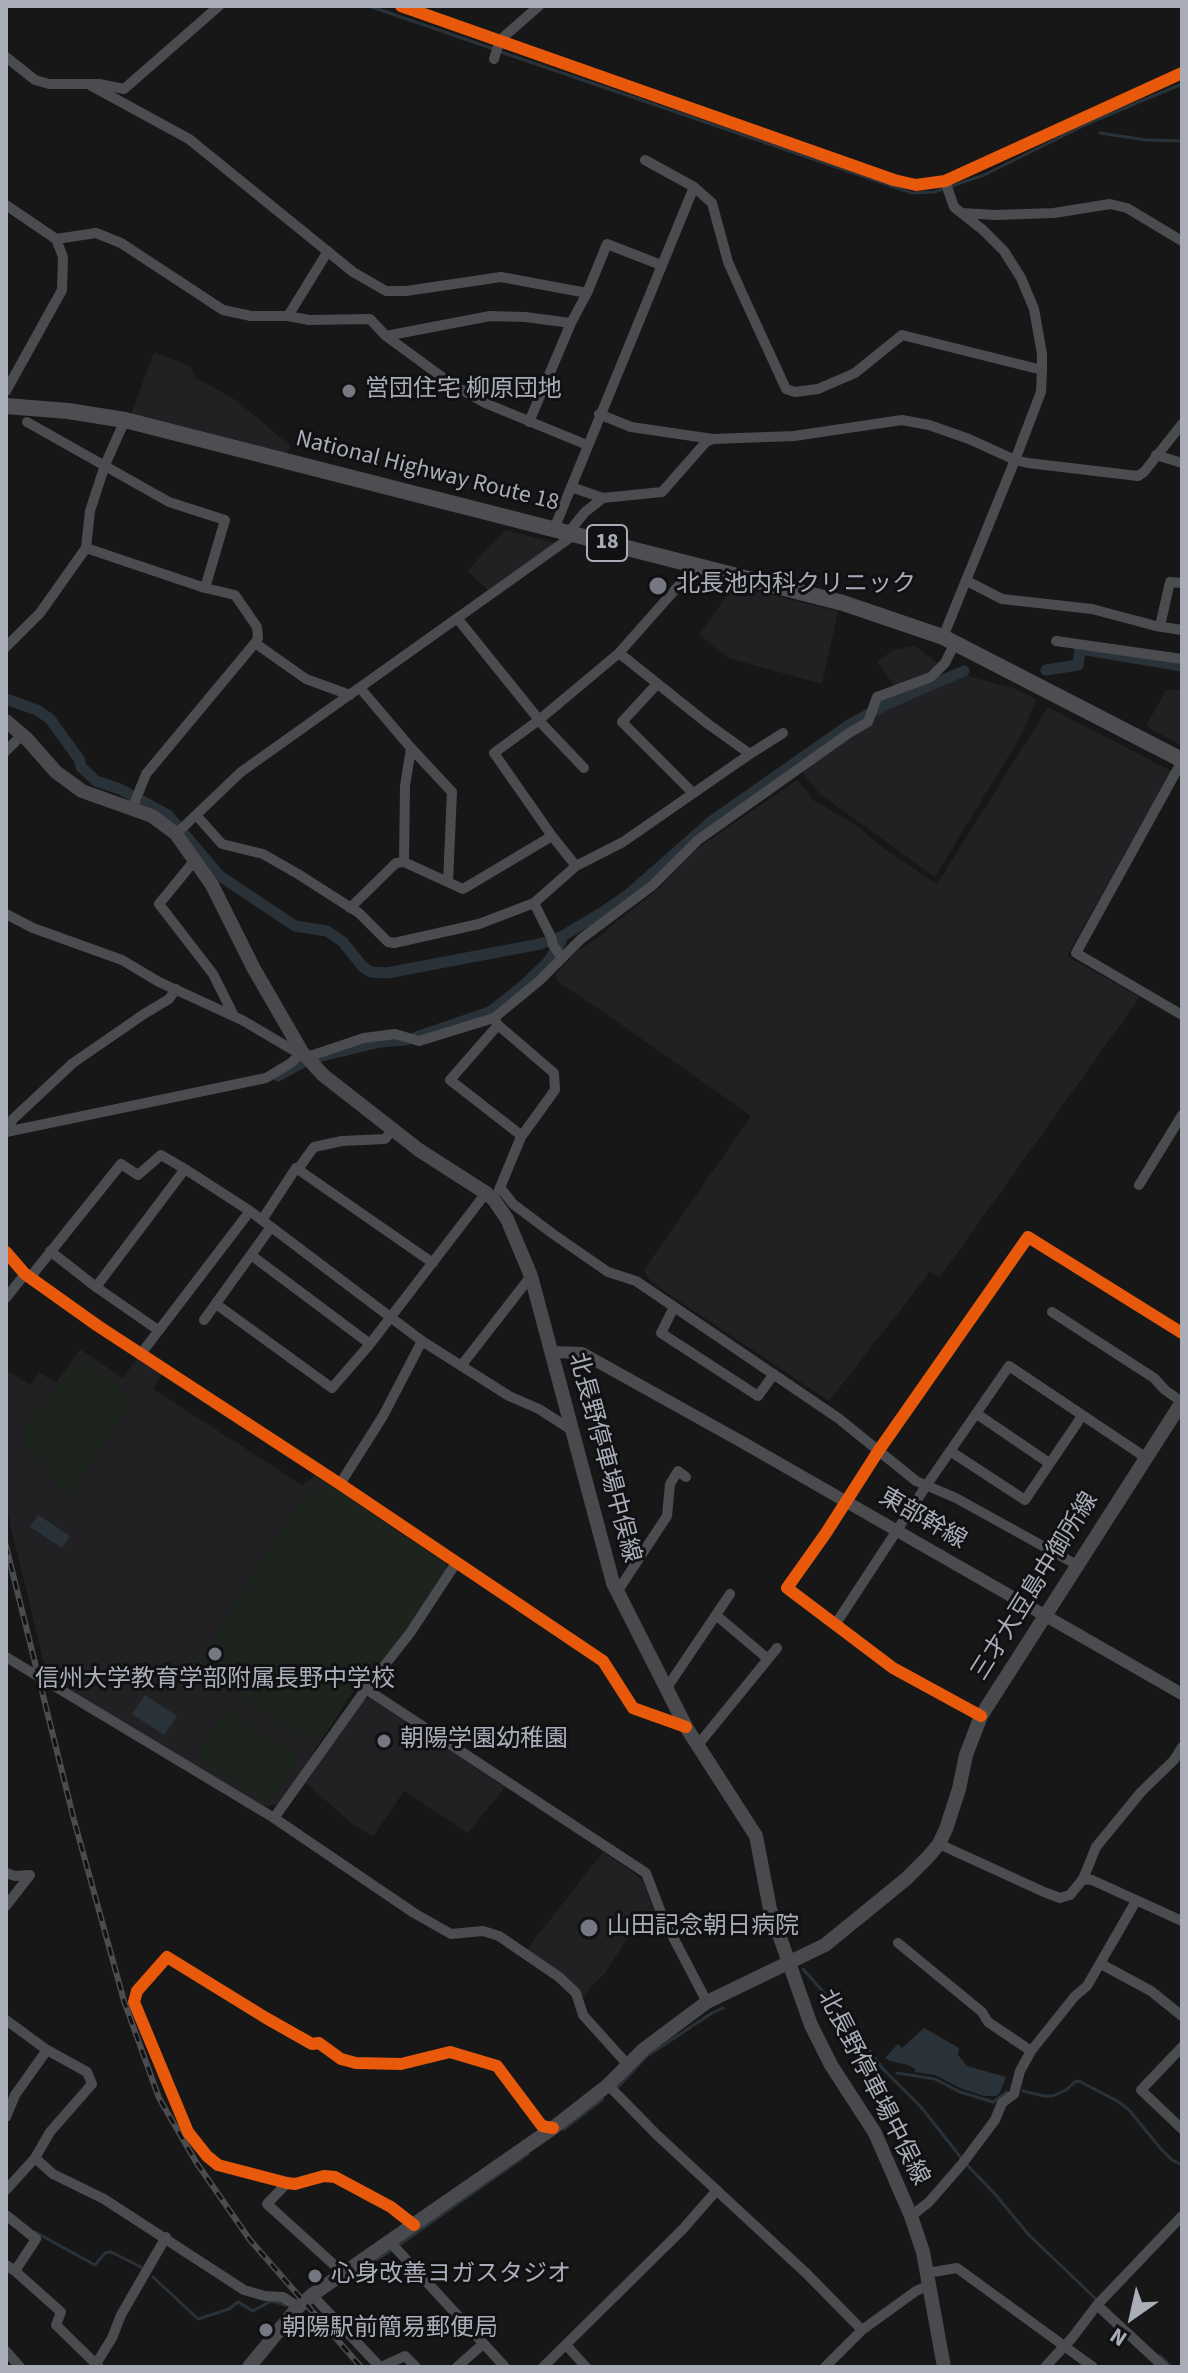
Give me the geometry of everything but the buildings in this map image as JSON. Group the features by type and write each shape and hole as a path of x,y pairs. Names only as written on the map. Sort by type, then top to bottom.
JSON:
{"highway":[{"name":"National Highway Route 18","path":"6,406 125,420 843,603 949,640 1182,760"}],"main road":[{"name":"北長野停車場中俣線","path":"6,721 56,772 82,791 135,802 152,816 180,830 212,885 254,969 304,1054 323,1075 419,1150 493,1193 531,1276 613,1583 686,1727 756,1836 770,1909 811,2025 831,2065 875,2133 911,2216 923,2252 944,2367"},
{"name":"三才大豆島中御所線","path":"249,2367 298,2307 342,2272 553,2128 608,2085 644,2049 707,2002 825,1945 906,1879 928,1857 939,1844 981,1716 1182,1402"}],"street":[{"path":"6,57 35,80 49,84 99,84 124,89 219,6"},
{"path":"401,6 894,180 916,185 947,186 1182,73"},
{"path":"494,59 499,42 539,6"},
{"path":"90,85 189,139 353,272 386,291 406,291 501,277 587,293"},
{"path":"645,160 694,187 712,203 728,262 786,389 795,392 818,389 855,373 902,335 1042,370"},
{"path":"522,1136 450,1080 496,1022 539,981 556,947 581,939 653,885 698,840 868,722 877,697 931,677 945,663 967,581 1041,392 1042,370 1034,309 1021,278 1004,251 954,207 947,186"},
{"path":"565,532 571,487 694,187"},
{"path":"962,213 1054,213 1110,204 1127,208 1182,241"},
{"path":"6,205 56,239 63,257 62,290 6,391"},
{"path":"56,239 96,233 121,243 223,310 251,316 288,316 309,320 370,319 386,336 453,385 485,403 587,445"},
{"path":"529,422 607,244 661,265"},
{"path":"288,316 328,251"},
{"path":"386,336 490,316 571,323"},
{"path":"599,414 631,427 713,439 794,436 902,420 929,425 969,439 1015,460 1138,476 1182,424"},
{"path":"6,647 40,613 86,548 90,511 105,465 125,420"},
{"path":"27,422 169,502 225,520 205,588"},
{"path":"571,487 603,498 662,492 706,442 713,439"},
{"path":"1156,455 1182,463"},
{"path":"180,830 241,772 457,618 603,498"},
{"path":"86,548 235,595 257,627 255,643 146,774 135,802"},
{"path":"576,866 494,753 619,653 696,566"},
{"path":"967,581 1002,599 1092,609 1182,630"},
{"path":"1160,626 1170,582 1182,583"},
{"path":"457,618 539,720 584,768"},
{"path":"1056,641 1182,659"},
{"path":"255,643 306,679 355,692 452,792 448,882"},
{"path":"619,653 750,754"},
{"path":"657,684 622,722 693,793"},
{"path":"196,815 222,844 263,854 359,913 388,942 394,943 479,924 534,903 576,866 623,842 783,733"},
{"path":"6,751 22,735"},
{"path":"404,862 405,786 411,748"},
{"path":"1182,760 1076,953 1182,1015"},
{"path":"350,908 396,863 404,862 463,889 552,836"},
{"path":"195,860 159,904 213,974 234,1016"},
{"path":"534,903 556,947"},
{"path":"6,914 33,928 122,960 304,1054"},
{"path":"6,1132 13,1119 73,1063 169,999 176,989"},
{"path":"6,1132 266,1078 304,1054 364,1038 395,1034 419,1041 496,1022"},
{"path":"216,1304 332,1388 493,1193 522,1136 555,1090 554,1073 496,1022"},
{"path":"1139,1185 1182,1115"},
{"path":"204,1320 251,1255 296,1168 314,1147 342,1141 385,1139 393,1129"},
{"path":"25,1274 32,1275 121,1164 138,1175 161,1155 250,1211 422,1341 509,1396 539,1409 570,1429"},
{"path":"96,1287 185,1169"},
{"path":"298,1169 433,1263"},
{"path":"493,1193 608,1272 636,1281 774,1374 838,1418 926,1486 956,1498 1077,1565"},
{"path":"140,1355 250,1211"},
{"path":"981,1716 893,1668 787,1588 1028,1237 1182,1333"},
{"path":"50,1251 158,1330"},
{"path":"6,1252 25,1274 140,1355 340,1484 603,1661 633,1708 686,1727"},
{"path":"251,1255 370,1344"},
{"path":"6,1298 25,1274"},
{"path":"461,1366 531,1276"},
{"path":"674,1307 661,1333 758,1396 774,1374"},
{"path":"1052,1312 1154,1378 1182,1402"},
{"path":"340,1484 383,1416 422,1341"},
{"name":"東部幹線","path":"552,1352 582,1353 1182,1694"},
{"path":"835,1625 1009,1366 1145,1457"},
{"path":"977,1414 1049,1463"},
{"path":"950,1451 1025,1500 1082,1416"},
{"path":"617,1592 667,1516 670,1484 674,1477 678,1471 686,1477"},
{"path":"274,1818 410,1633 456,1563"},
{"path":"666,1689 730,1594"},
{"path":"716,1615 768,1659"},
{"path":"697,1746 777,1648"},
{"path":"6,1657 274,1818 414,1913 451,1934 483,1931 499,1936 559,1977 576,1993 583,2015 628,2065"},
{"path":"366,1689 646,1873 663,1918 707,2002"},
{"path":"939,1844 1044,1892 1060,1898 1070,1895 1083,1879 1096,1847 1141,1792 1174,1760 1182,1747"},
{"path":"6,1873 30,1875 6,1906"},
{"path":"1083,1879 1092,1880 1182,1921"},
{"path":"911,2216 929,2202 964,2162 995,2120 1002,2103 1014,2094 1020,2071 1031,2051 1075,1996 1087,1986 1136,1901"},
{"path":"898,1943 982,2012 988,2022 1031,2051"},
{"path":"414,2225 391,2207 335,2177 287,2183 218,2165 207,2156 188,2132 134,2002 137,1991 167,1957 266,2018 312,2044 319,2043 341,2059 356,2063 401,2064 450,2052 497,2066 542,2126 553,2128"},
{"path":"1101,1964 1151,1991 1182,2016"},
{"path":"6,2020 47,2050 87,2072 92,2084 6,2190"},
{"path":"1182,2047 1141,2090 1182,2129"},
{"path":"6,2117 15,2095 47,2050"},
{"path":"608,2085 862,2330"},
{"path":"35,2158 53,2174 104,2199 244,2290 283,2297 298,2307"},
{"path":"287,2183 267,2204 342,2272"},
{"path":"543,2367 682,2230 717,2190"},
{"path":"6,2215 36,2239 10,2268 61,2312 56,2325 98,2366 121,2315 166,2237"},
{"path":"1045,2367 1100,2302 1182,2216"},
{"path":"390,2242 505,2367"},
{"path":"825,2367 862,2330 928,2279 957,2268 1093,2367"},
{"path":"312,2295 380,2367 405,2356 416,2367"},
{"path":"1100,2302 1164,2367"},
{"path":"457,2367 483,2344"},
{"path":"567,2346 586,2367"},
{"path":"6,2351 20,2367"}],"shaded area":[{"path":"154,352 190,366 196,378 234,399 291,446 287,453 130,417"},
{"path":"505,530 556,543 489,591 467,571"},
{"path":"734,586 838,611 822,684 728,658 699,634"},
{"path":"915,646 940,665 928,675 895,687 877,662 893,650"},
{"path":"967,676 1014,688 1036,699 1022,734 935,877 820,794 801,771 879,713"},
{"path":"1166,690 1182,690 1182,746 1146,726"},
{"path":"1048,707 1171,771 1067,956 1140,997 940,1277 930,1272 829,1401 664,1291 649,1279 644,1270 751,1116 557,981 555,975 577,951 605,933 661,887 692,852 797,780 813,800 856,825 882,847 937,884"},
{"name":"信州大学教育学部附属長野中学校","path":"80,1349 123,1378 138,1357 163,1373 153,1389 302,1485 315,1476 446,1564 369,1678 361,1679 283,1804 261,1807 47,1676 6,1507 6,1370 30,1385 39,1372 56,1383"},
{"path":"79,1359 123,1390 127,1408 71,1494 67,1494 53,1485 53,1470 27,1453 22,1440 23,1430"},
{"path":"330,1485 446,1564 446,1570 406,1632 369,1678 361,1679 325,1735 307,1737 306,1740 196,1663 309,1490 313,1492"},
{"path":"38,1515 70,1536 62,1548 30,1527"},
{"path":"145,1695 177,1716 164,1735 132,1714"},
{"name":"朝陽学園幼稚園","path":"370,1698 505,1787 468,1833 404,1791 373,1837 351,1823 306,1783 359,1700"},
{"path":"227,1710 300,1757 269,1805 196,1757"},
{"name":"山田記念朝日病院","path":"603,1852 643,1881 655,1914 641,1917 605,1973 584,1997 527,1949"},
{"path":"924,2028 959,2048 958,2055 967,2066 1006,2077 1000,2093 984,2096 885,2058 898,2044 902,2048"}],"waterway":[{"path":"369,6 494,49"},
{"path":"501,52 912,193 934,192 984,175 1089,123 1182,84"},
{"path":"1100,133 1146,140 1182,141"},
{"path":"1046,670 1078,665 1080,649 1182,666"},
{"path":"594,918 629,894 712,821 849,725 885,705 964,671"},
{"path":"6,699 37,710 50,719 79,759 81,767 96,781 120,789 168,815 220,876 295,926 327,931 343,942 363,967 371,972 387,973 540,944 561,937 598,915"},
{"path":"416,1037 490,1012 547,963 561,942"},
{"path":"318,1057 380,1042 406,1040"},
{"path":"278,1076 302,1063"},
{"path":"803,1969 848,2015 883,2069 921,2107 962,2159"},
{"path":"618,2087 647,2056 723,2008"},
{"path":"897,2073 935,2079 960,2092 993,2102 1007,2092"},
{"path":"1023,2091 1053,2096 1079,2081 1129,2110 1161,2149 1182,2165"},
{"path":"564,2129 603,2099"},
{"path":"399,2245 528,2154"},
{"path":"967,2165 1028,2234 1097,2300"},
{"path":"35,2232 95,2265 105,2253 111,2252 141,2267"},
{"path":"340,2284 390,2251"},
{"path":"153,2277 198,2319 229,2309 238,2302 253,2311 271,2301 286,2305"},
{"path":"1160,2356 1172,2367"}],"railway":[{"path":"6,1546 74,1820 124,2001 159,2098 196,2162 250,2240 361,2367"}],"cycle path":[{"path":"401,6 894,180 916,185 945,181 1182,73"},
{"path":"981,1716 893,1668 787,1588 1028,1237 1182,1333"},
{"path":"6,1252 25,1274 98,1326 603,1661 633,1708 686,1727"},
{"path":"414,2225 391,2207 335,2177 287,2183 218,2165 207,2156 188,2132 134,2002 137,1991 167,1957 266,2018 312,2044 319,2043 341,2059 356,2063 401,2064 450,2052 497,2066 542,2126 553,2128"}],"place":[{"name":"営団住宅 柳原団地","path":"349,391"},
{"name":"北長池内科クリニック","path":"658,586"},
{"name":"信州大学教育学部附属長野中学校","path":"215,1654"},
{"name":"朝陽学園幼稚園","path":"384,1741"},
{"name":"山田記念朝日病院","path":"589,1928"},
{"name":"心身改善ヨガスタジオ","path":"315,2276"},
{"name":"朝陽駅前簡易郵便局","path":"266,2330"}]}
